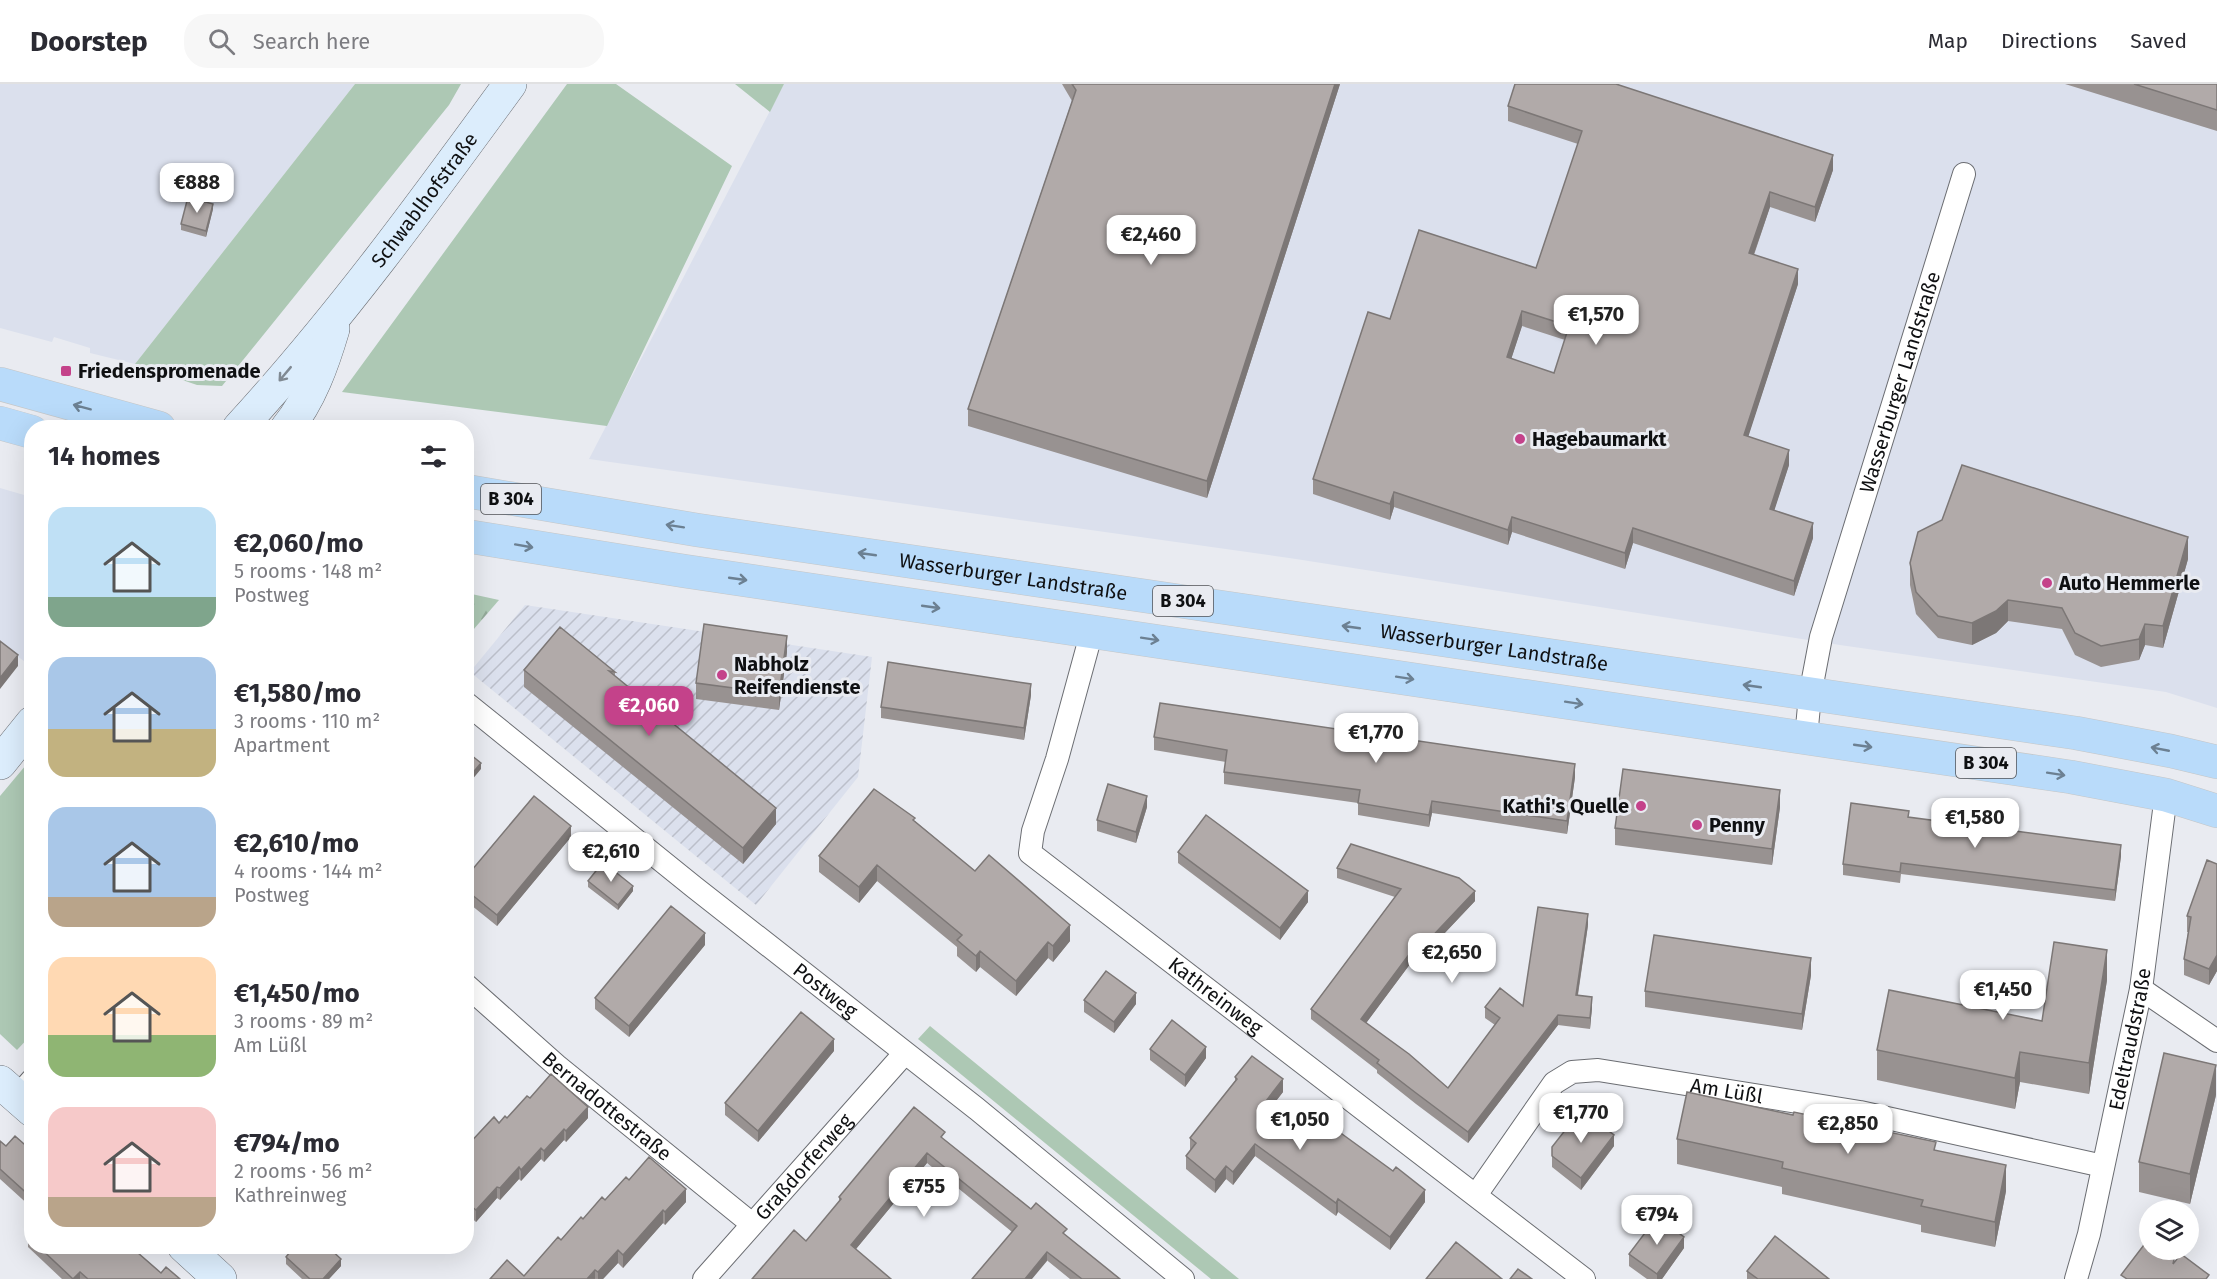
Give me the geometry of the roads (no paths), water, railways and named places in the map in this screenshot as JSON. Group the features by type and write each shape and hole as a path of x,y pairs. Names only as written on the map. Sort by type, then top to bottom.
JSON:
{"main road":[{"path":"0,384 130,420"},
{"path":"0,423 24,430"},
{"name":"Wasserburger Landstraße","path":"474,492 697,530 2076,733 2217,762"},
{"name":"B 304","path":"474,537 684,571 1992,764 2166,795 2217,811"}],"street":[{"name":"Schwablhofstraße","path":"246,420 337,315 424,202 510,84"},
{"name":"Wasserburger Landstraße","path":"1806,738 1809,695 1821,637 1964,174"},
{"name":"Schwablhofstraße","path":"293,420 325,357 337,315"},
{"name":"Kathreinweg","path":"1092,631 1057,759 1033,831 1030,853 1584,1279"},
{"name":"Postweg","path":"474,709 904,1054 977,1109 1183,1279"},
{"path":"0,763 24,733"},
{"name":"Edeltraudstraße","path":"2076,1279 2089,1234 2141,989 2166,795"},
{"path":"2141,989 2217,1041"},
{"name":"Bernadottestraße","path":"474,992 556,1065 752,1224"},
{"name":"Graßdorferweg","path":"704,1279 904,1054"},
{"name":"Am Lüßl","path":"1476,1195 1554,1083 1572,1072 1598,1070 1860,1112 2103,1166"},
{"path":"193,1254 220,1279"}],"place":[{"name":"Friedenspromenade","path":"66,371"},
{"name":"Hagebaumarkt","path":"1520,439"},
{"name":"Auto Hemmerle","path":"2047,583"},
{"name":"Nabholz Reifendienste","path":"722,675"},
{"name":"Kathi's Quelle","path":"1641,806"},
{"name":"Penny","path":"1697,825"}]}
